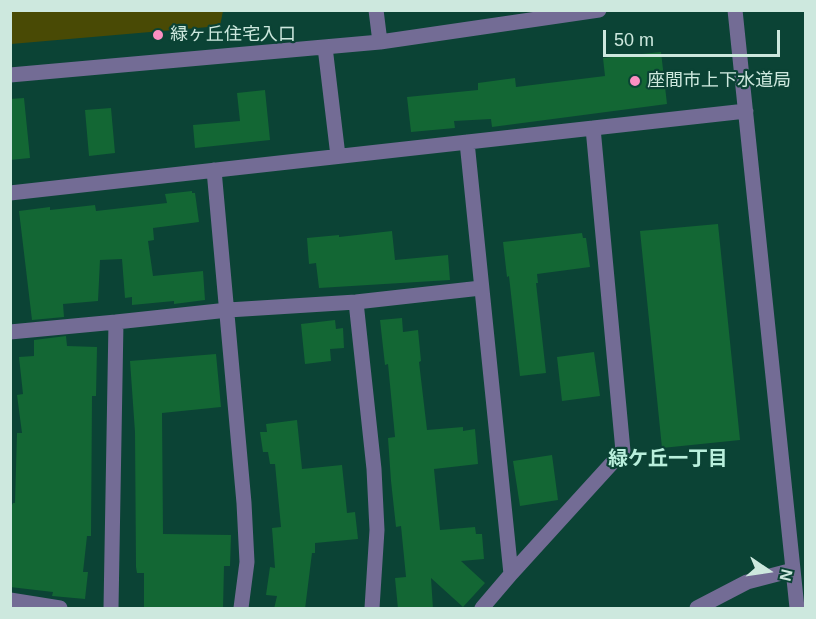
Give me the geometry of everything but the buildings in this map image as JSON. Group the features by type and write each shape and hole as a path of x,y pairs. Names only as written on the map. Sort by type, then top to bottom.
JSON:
{"street":[{"path":"376,10 380,42"},
{"path":"10,75 380,42 524,16 599,10"},
{"path":"735,10 797,609"},
{"path":"325,47 338,156"},
{"path":"10,193 746,111"},
{"path":"482,609 623,451 593,128"},
{"path":"467,142 511,574"},
{"path":"214,170 244,503 247,562 241,609"},
{"path":"10,332 228,310 356,302 481,288"},
{"path":"356,302 375,490 377,530 372,609"},
{"path":"111,609 116,322"},
{"path":"697,609 747,582 793,570"},
{"path":"10,600 60,609"}],"shaded area":[{"path":"11,10 223,11 220,26 11,44"}],"place":[{"name":"緑ヶ丘住宅入口","path":"158,35"},
{"name":"座間市上下水道局","path":"635,81"}],"district":[{"name":"緑ケ丘一丁目","path":"668,459"}]}
